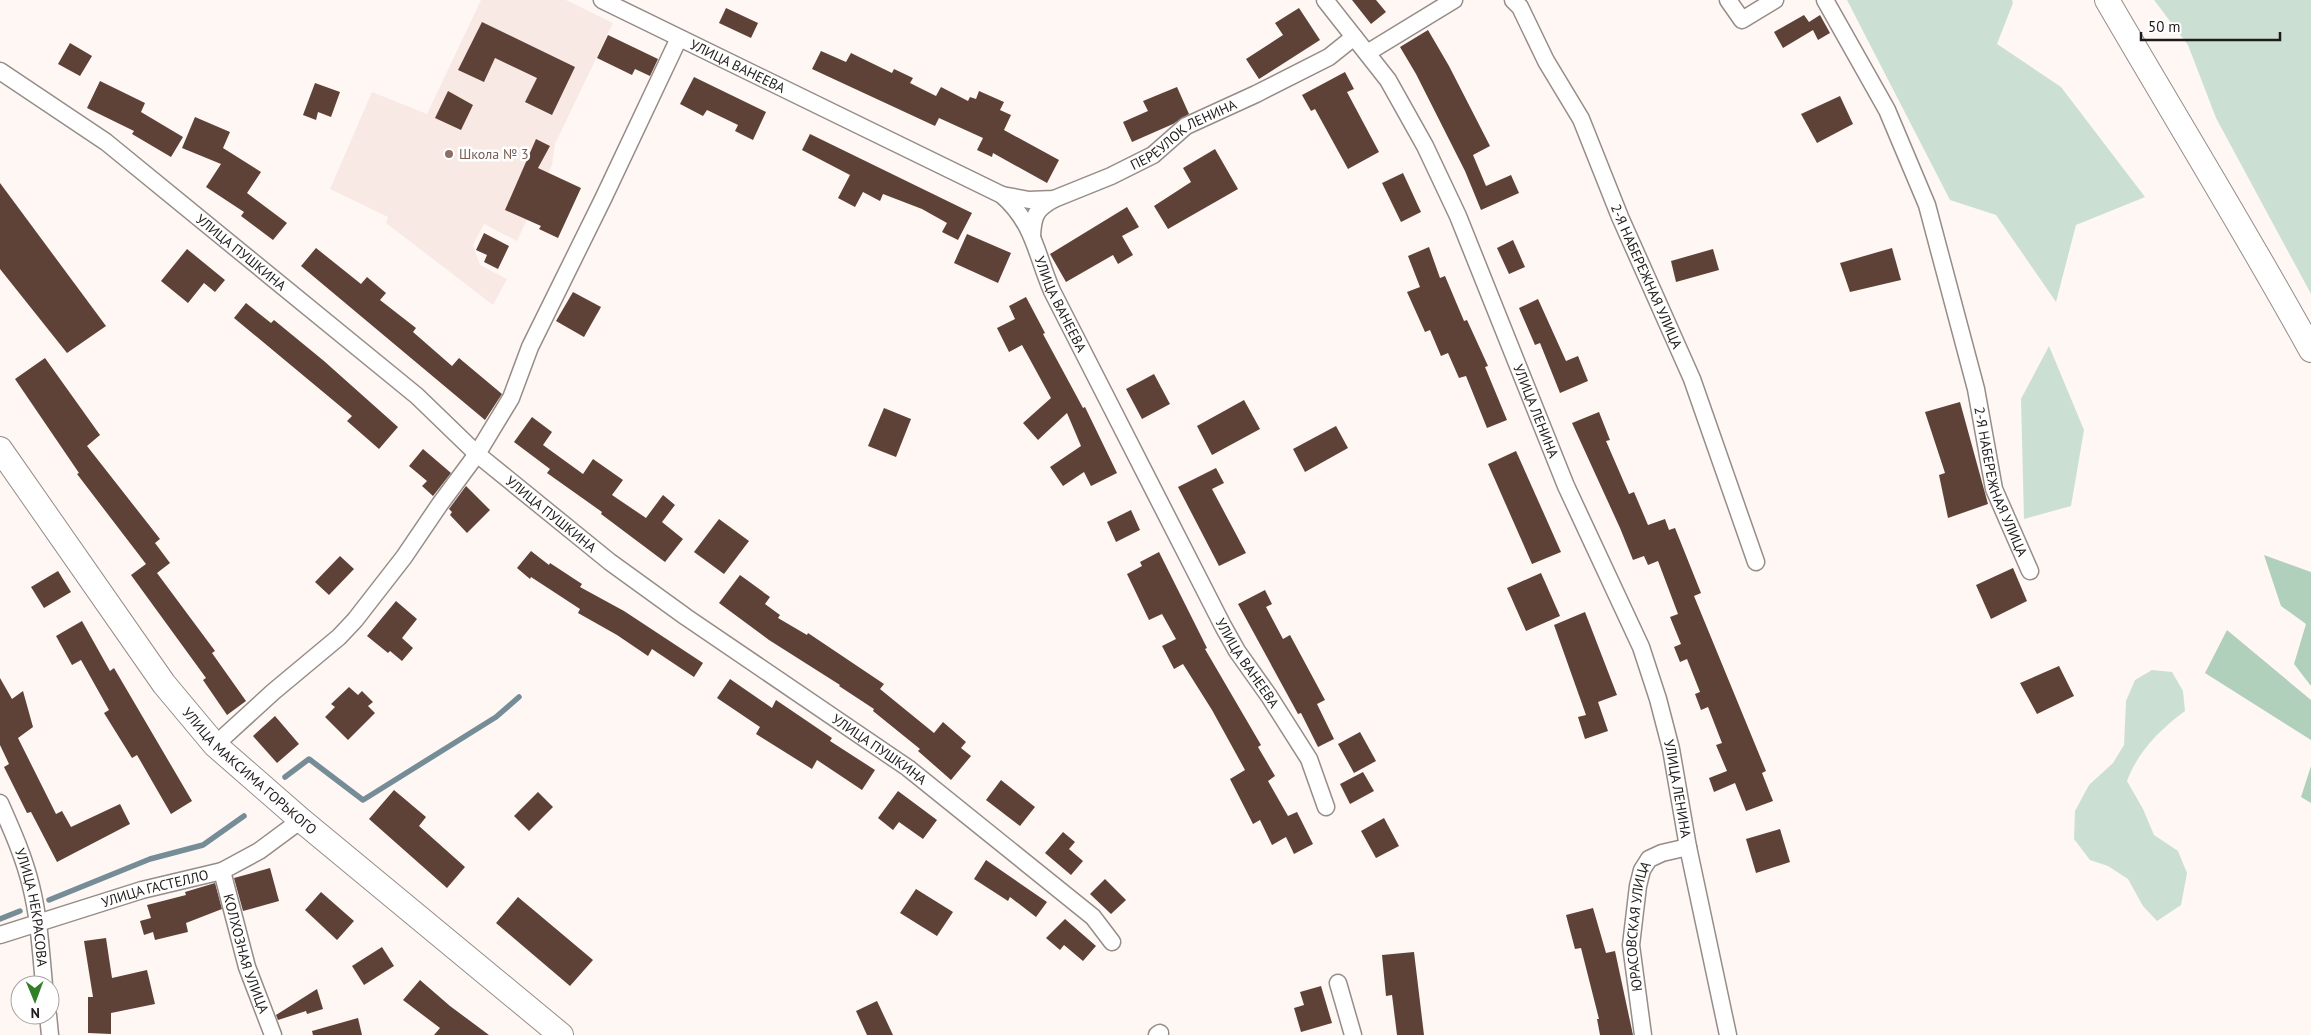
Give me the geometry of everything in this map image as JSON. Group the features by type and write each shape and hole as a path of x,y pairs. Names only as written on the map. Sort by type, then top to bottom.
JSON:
{"street":[{"name":"УЛИЦА ВАНЕЕВА","path":"602,0 1002,195 1016,208 1032,236 1039,262 1052,291 1223,626 1237,651 1310,759 1326,807"},
{"name":"УЛИЦА ЛЕНИНА","path":"1325,0 1388,80 1407,111 1458,216 1566,486 1641,647 1658,699 1671,749 1688,847 1728,1035"},
{"path":"1367,53 1454,0"},
{"name":"2-Я НАБЕРЕЖНАЯ УЛИЦА","path":"1513,0 1520,8 1546,61 1581,118 1620,217 1692,379 1756,562"},
{"path":"1728,0 1742,20 1776,0"},
{"name":"2-Я НАБЕРЕЖНАЯ УЛИЦА","path":"1825,0 1887,110 1927,205 1976,389 1994,489 2030,571"},
{"path":"2106,0 2222,198 2257,251 2311,350"},
{"name":"ПЕРЕУЛОК ЛЕНИНА","path":"1002,195 1029,200 1054,198 1111,176 1153,155 1186,126 1256,94 1329,57 1354,37"},
{"path":"215,745 273,692 333,642 355,620 404,558 440,504 477,454 511,398 530,347 679,38"},
{"name":"УЛИЦА ПУШКИНА","path":"0,71 106,142 417,396 477,454 567,528 686,618 908,768 1093,916 1112,942"},
{"path":"1032,236 1033,218 1043,205 1054,198"},
{"name":"УЛИЦА МАКСИМА ГОРЬКОГО","path":"0,448 164,684 215,745 301,820 561,1035"},
{"name":"УЛИЦА НЕКРАСОВА","path":"0,804 18,845 31,886 38,923 43,975"},
{"name":"УЛИЦА ГАСТЕЛЛО","path":"0,935 142,890 222,871 258,851 301,820"},
{"name":"ЮРАСОВСКАЯ УЛИЦА","path":"1643,1035 1631,946 1638,886 1642,870 1649,859 1662,852 1688,847"},
{"name":"КОЛХОЗНАЯ УЛИЦА","path":"222,871 247,968 273,1035"},
{"path":"1338,983 1353,1035"}],"shaded area":[{"name":"Школа № 3","path":"481,0 566,0 613,23 555,144 552,165 517,241 484,224 473,245 480,265 507,279 493,305 386,223 388,217 330,189 372,92 427,114"}],"green space":[{"path":"1847,0 2012,0 2013,3 1997,44 2061,87 2145,197 2076,225 2056,302 1996,215 1950,200"},
{"path":"2154,0 2311,0 2311,294 2216,118 2188,45"},
{"path":"2049,346 2084,430 2071,506 2024,519 2021,399"},
{"path":"2264,555 2311,572 2311,686 2294,664 2306,624 2281,606"},
{"path":"2227,630 2311,700 2311,740 2205,673"},
{"path":"2152,670 2172,672 2183,691 2185,711 2150,742 2137,760 2127,781 2143,809 2154,835 2178,851 2187,873 2181,905 2157,921 2143,906 2128,879 2108,866 2090,860 2074,839 2075,811 2089,785 2113,763 2124,745 2126,701 2135,680"},
{"path":"2311,766 2311,803 2301,797"}],"building":[{"path":"1352,0 1376,0 1386,12 1371,24"},
{"path":"726,8 758,23 751,38 719,23"},
{"path":"1299,8 1320,40 1259,79 1246,59 1283,35 1275,23"},
{"path":"1804,15 1809,22 1820,15 1830,33 1818,40 1813,30 1783,48 1774,32"},
{"path":"482,22 575,67 552,115 525,102 537,78 495,58 484,82 458,70"},
{"path":"1428,30 1449,66 1490,146 1473,155 1486,186 1511,175 1519,193 1481,210 1465,171 1416,74 1400,47"},
{"path":"608,35 658,59 650,76 635,69 632,75 597,58"},
{"path":"70,43 92,56 80,76 58,64"},
{"path":"821,51 846,62 851,53 892,73 894,69 913,78 910,83 936,96 941,87 968,101 970,97 976,99 979,91 1004,102 1000,110 1011,115 1004,130 1059,160 1047,183 993,153 992,157 977,150 983,138 939,118 935,126 812,69"},
{"path":"1345,72 1354,89 1347,92 1379,152 1348,169 1315,109 1311,111 1302,95"},
{"path":"694,77 766,112 753,140 735,131 738,125 707,110 703,116 680,104"},
{"path":"100,81 145,103 141,112 183,137 171,157 132,134 134,131 87,108"},
{"path":"315,83 340,92 331,117 318,112 316,120 303,115"},
{"path":"1177,87 1189,114 1173,124 1132,142 1123,122 1148,111 1143,101"},
{"path":"448,91 473,105 461,130 435,118"},
{"path":"1840,96 1853,124 1817,143 1801,114"},
{"path":"195,117 230,132 223,148 261,172 247,193 287,223 273,240 241,216 244,212 206,187 221,164 182,148"},
{"path":"810,134 972,213 958,240 942,232 947,223 922,209 883,194 880,201 863,192 855,207 838,198 850,175 802,150"},
{"path":"536,139 550,146 538,168 581,188 558,238 539,229 541,226 505,210"},
{"path":"1215,149 1238,189 1168,229 1154,206 1191,182 1183,168"},
{"path":"1403,173 1421,212 1401,222 1382,183"},
{"path":"0,183 106,326 67,353 0,269"},
{"path":"1127,207 1139,227 1122,236 1133,255 1118,264 1113,255 1066,282 1050,254"},
{"path":"484,233 509,246 498,269 484,262 487,255 476,250"},
{"path":"967,234 1011,253 998,283 954,263"},
{"path":"1513,240 1525,267 1509,274 1497,248"},
{"path":"1429,247 1440,278 1445,276 1464,321 1467,320 1488,366 1485,367 1507,420 1487,428 1466,376 1459,378 1448,353 1441,356 1430,330 1425,332 1407,292 1420,287 1408,256"},
{"path":"316,248 361,284 367,277 386,293 380,300 416,328 413,332 452,366 459,358 502,394 485,420 301,266"},
{"path":"1892,248 1901,280 1850,292 1840,263"},
{"path":"187,249 225,280 215,292 204,283 188,303 161,281"},
{"path":"1713,249 1719,270 1676,282 1671,261"},
{"path":"573,292 601,307 584,337 556,321"},
{"path":"1026,297 1045,333 1043,334 1083,408 1085,407 1117,473 1091,486 1084,472 1063,486 1050,467 1081,446 1067,413 1038,440 1023,423 1051,398 1022,345 1009,352 997,328 1015,319 1009,306"},
{"path":"1538,299 1566,361 1578,356 1588,381 1560,393 1540,343 1535,345 1519,308"},
{"path":"246,303 271,323 274,320 324,361 398,427 379,449 347,421 352,416 234,318"},
{"path":"45,358 100,435 87,446 160,539 155,543 170,563 157,573 215,651 212,653 246,701 227,715 203,680 206,678 131,575 146,564 77,474 79,473 15,379"},
{"path":"1154,374 1170,404 1142,419 1126,389"},
{"path":"1244,400 1260,429 1212,455 1197,426"},
{"path":"1960,402 1988,504 1948,518 1939,475 1945,473 1925,412"},
{"path":"884,408 911,419 896,457 868,446"},
{"path":"1599,412 1610,440 1606,441 1629,494 1634,492 1648,525 1665,519 1669,530 1675,528 1701,593 1694,596 1766,771 1762,773 1773,801 1746,811 1735,783 1714,792 1709,778 1727,771 1716,745 1722,743 1708,707 1701,710 1695,694 1700,692 1687,659 1680,662 1674,647 1681,644 1670,617 1678,614 1658,561 1648,565 1644,556 1633,560 1572,423"},
{"path":"532,417 552,432 543,445 583,474 593,459 623,480 612,495 646,518 663,495 675,505 662,522 683,539 665,562 601,514 602,512 547,473 550,469 514,442"},
{"path":"1336,426 1348,448 1305,472 1293,449"},
{"path":"423,449 451,473 433,496 422,486 427,481 409,466"},
{"path":"1516,451 1561,552 1532,564 1488,464"},
{"path":"1216,468 1224,483 1212,489 1246,553 1219,566 1178,487"},
{"path":"466,486 490,510 467,533 450,515 452,512 449,509"},
{"path":"1131,510 1140,530 1116,542 1107,522"},
{"path":"719,519 749,541 724,574 694,552"},
{"path":"531,551 549,565 550,563 582,584 580,587 624,611 703,663 694,677 652,649 648,656 617,635 578,613 580,609 531,577 530,579 517,568"},
{"path":"1159,552 1207,648 1205,649 1261,745 1258,747 1275,776 1268,781 1288,816 1297,812 1313,844 1294,854 1286,837 1272,845 1260,820 1253,824 1230,779 1245,770 1212,710 1183,664 1174,669 1162,646 1176,639 1162,614 1149,620 1127,574 1142,566 1140,562"},
{"path":"340,556 354,569 329,595 315,582"},
{"path":"2013,568 2027,601 1991,619 1976,585"},
{"path":"58,571 71,592 44,608 31,587"},
{"path":"1541,573 1560,616 1526,631 1507,588"},
{"path":"740,575 770,597 765,604 780,615 778,618 807,635 808,633 884,684 880,689 934,733 943,722 966,742 961,748 971,756 951,780 918,751 920,749 873,711 874,709 769,640 719,603"},
{"path":"1265,590 1272,604 1266,607 1283,639 1290,635 1325,700 1317,704 1334,739 1318,747 1301,713 1298,714 1238,604"},
{"path":"396,601 417,619 402,638 413,648 402,661 390,651 388,653 367,636"},
{"path":"1585,612 1617,695 1598,702 1608,731 1585,739 1578,717 1586,715 1554,625"},
{"path":"82,621 110,671 114,668 192,801 171,814 137,755 132,758 104,713 109,710 81,660 72,665 56,636"},
{"path":"2059,666 2074,696 2037,714 2020,683"},
{"path":"0,678 12,699 23,691 33,727 18,738 56,814 62,811 71,827 120,804 130,824 57,862 31,812 27,813 4,767 9,764 0,745"},
{"path":"730,679 772,708 776,700 832,738 830,741 875,770 862,790 817,760 812,769 756,734 760,727 717,698"},
{"path":"349,687 358,695 362,691 373,702 368,706 375,713 348,740 325,717 335,707 331,704"},
{"path":"275,716 299,744 277,763 253,736"},
{"path":"1360,732 1376,761 1354,773 1338,744"},
{"path":"1363,772 1374,791 1350,804 1340,784"},
{"path":"1001,780 1035,807 1020,826 986,800"},
{"path":"394,790 426,817 419,826 465,867 447,888 369,819"},
{"path":"898,791 937,820 923,839 899,822 893,830 878,818"},
{"path":"538,792 553,807 529,831 514,816"},
{"path":"1384,818 1399,846 1376,858 1361,831"},
{"path":"1780,829 1790,862 1756,873 1746,839"},
{"path":"1063,832 1075,842 1069,849 1083,861 1071,875 1045,853"},
{"path":"986,860 1047,902 1036,917 1010,897 1008,901 974,879"},
{"path":"270,868 279,901 243,911 234,878"},
{"path":"1105,879 1126,900 1111,914 1090,894"},
{"path":"215,883 222,909 186,923 188,932 155,940 153,932 144,935 140,921 151,918 147,905 186,895 185,892"},
{"path":"916,889 953,912 937,936 900,913"},
{"path":"321,892 354,921 337,940 305,910"},
{"path":"518,897 593,960 570,986 496,923"},
{"path":"1593,908 1606,953 1615,951 1633,1035 1600,1035 1597,1019 1599,1019 1581,948 1575,949 1566,915"},
{"path":"1065,919 1096,946 1083,961 1064,945 1060,950 1046,938"},
{"path":"106,938 112,978 147,970 155,1004 111,1013 111,1034 88,1033 88,997 93,997 84,941"},
{"path":"382,947 394,966 364,985 352,966"},
{"path":"1414,952 1424,1035 1397,1035 1392,995 1386,996 1382,955"},
{"path":"420,980 450,1006 489,1035 434,1035 440,1028 403,1000"},
{"path":"1321,986 1332,1023 1301,1032 1294,1008 1304,1005 1300,992"},
{"path":"317,989 323,1009 307,1014 306,1011 278,1020 276,1015"},
{"path":"877,1001 893,1035 867,1035 856,1011"},
{"path":"358,1018 362,1035 313,1035 312,1031"}],"waterway":[{"path":"285,777 309,759 363,800 496,717 519,697"},
{"path":"49,900 150,859 203,845 244,816"},
{"path":"0,919 20,911"}],"place":[{"name":"Школа № 3","path":"449,154"}]}
